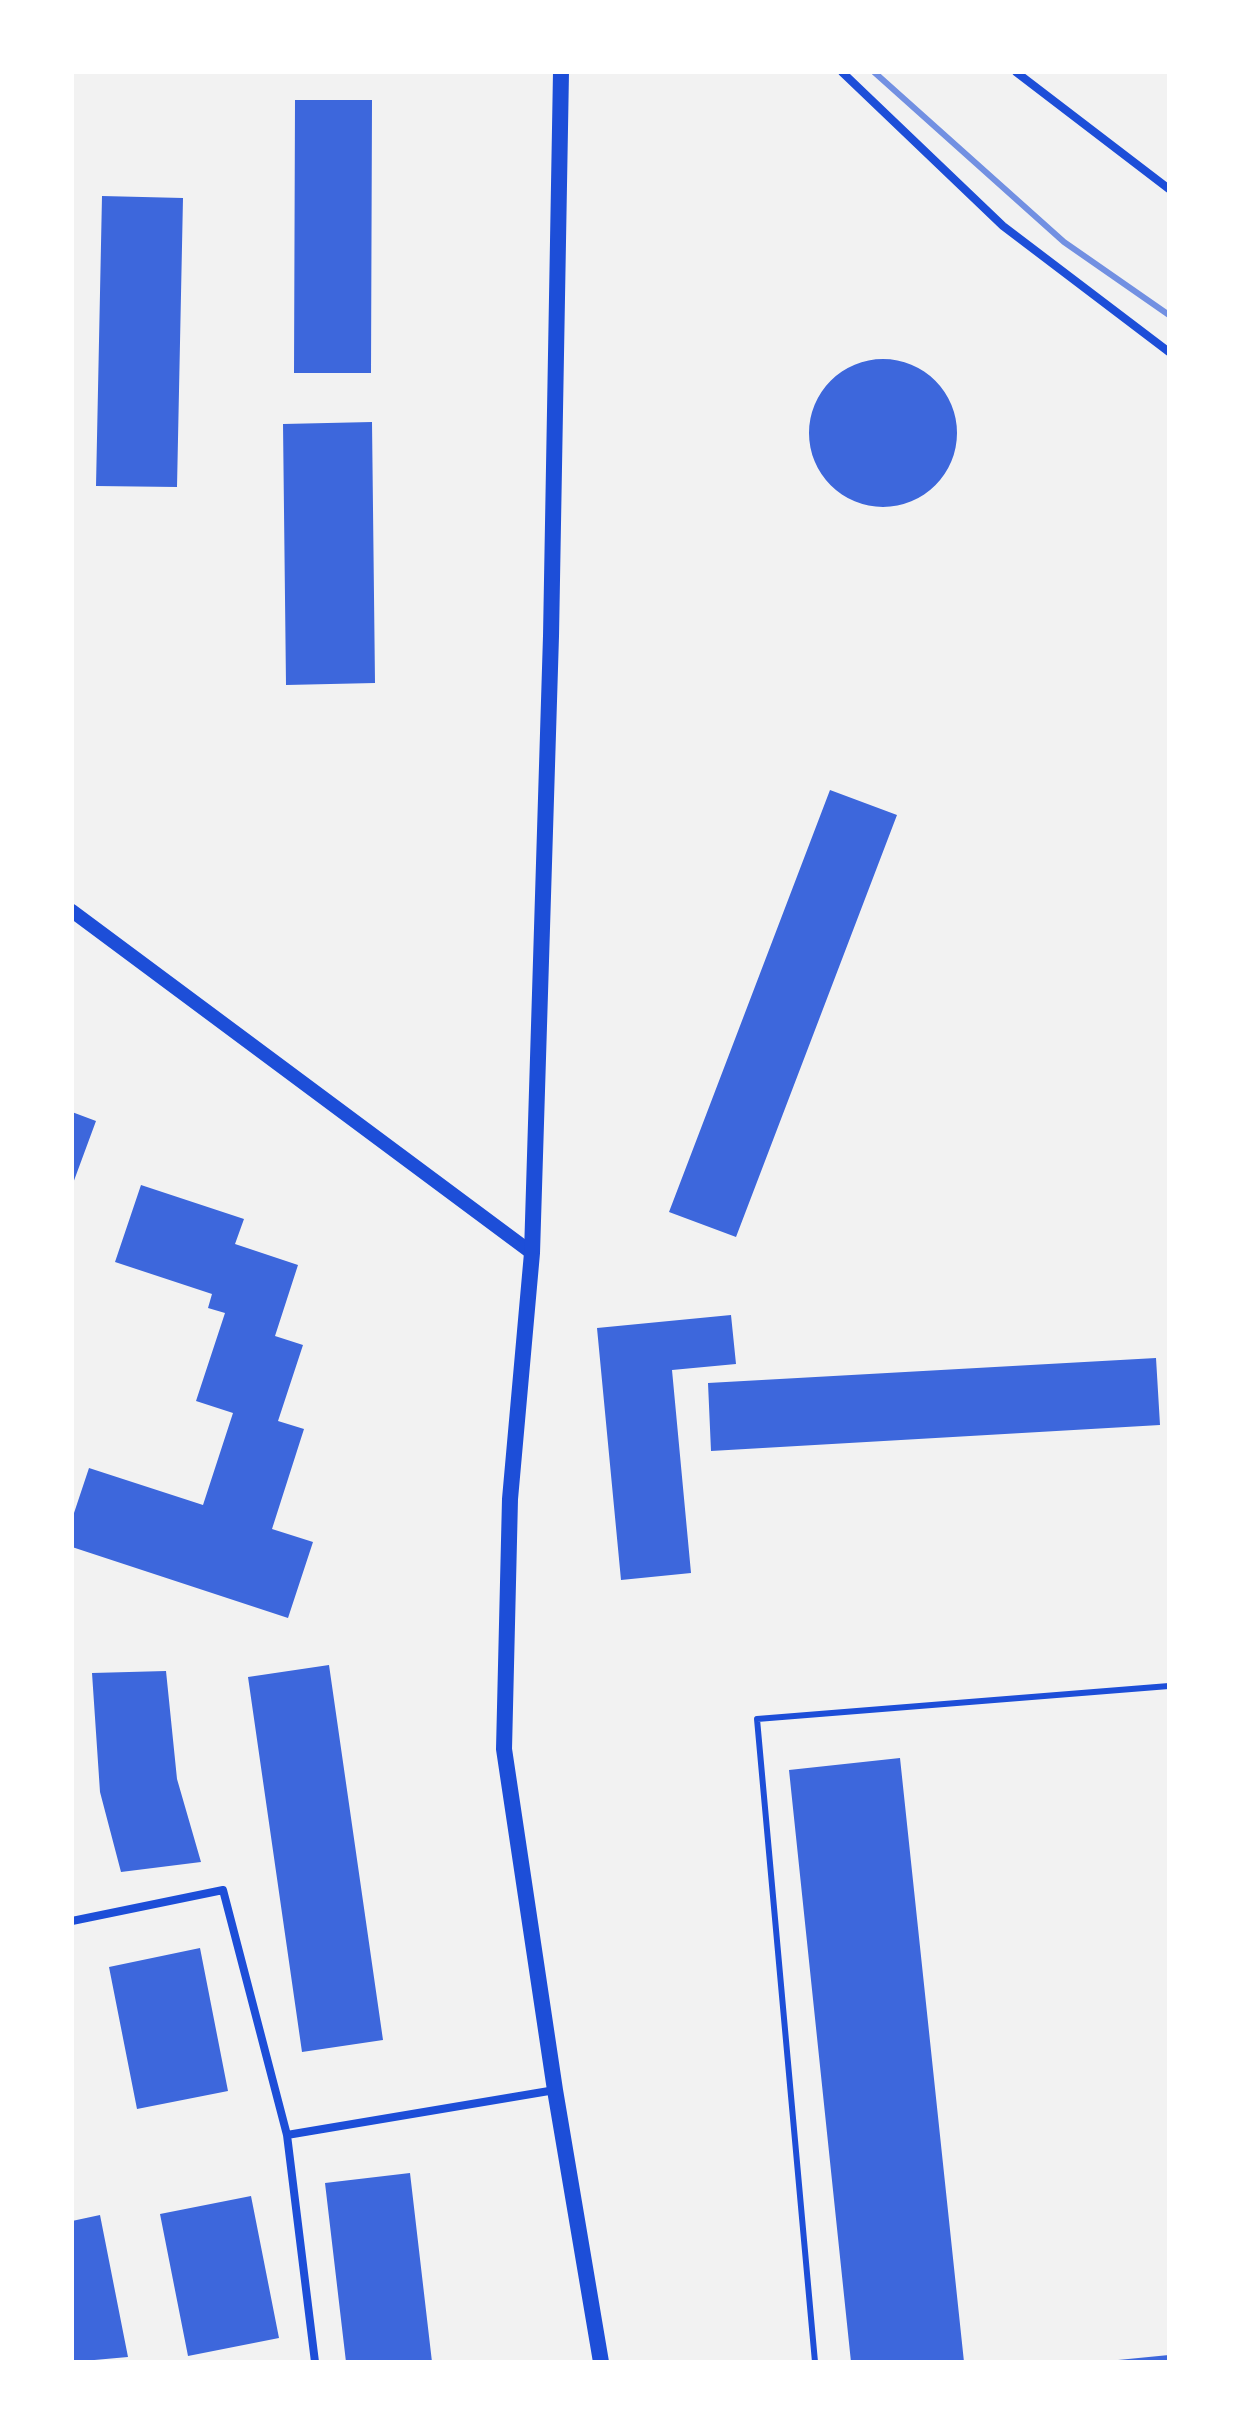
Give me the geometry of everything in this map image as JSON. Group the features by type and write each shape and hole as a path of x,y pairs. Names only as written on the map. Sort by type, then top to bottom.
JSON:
{"main road":[{"path":"561,72 551,636 532,1253 510,1499 504,1749 555,2090 601,2362"}],"street":[{"path":"842,72 1003,226 1169,352"},
{"path":"1016,72 1169,189"},
{"path":"72,911 532,1253"},
{"path":"72,1921 223,1890 287,2135 315,2362"},
{"path":"287,2135 555,2090"}],"lane":[{"path":"815,2362 757,1719 1169,1686"}],"building":[{"path":"295,100 372,100 371,373 294,373"},
{"path":"102,196 183,198 177,487 96,486"},
{"path":"883,359 911,364 936,380 952,405 957,433 952,461 936,486 911,502 883,507 855,502 830,486 814,461 809,433 814,405 830,380 855,364"},
{"path":"372,422 375,683 286,685 283,424"},
{"path":"830,790 897,815 736,1237 669,1212"},
{"path":"72,1112 96,1121 72,1186"},
{"path":"141,1185 244,1219 235,1244 298,1265 275,1336 303,1345 278,1421 304,1429 272,1529 313,1542 288,1618 72,1547 72,1519 89,1468 203,1505 233,1413 196,1401 225,1313 208,1308 212,1294 115,1262"},
{"path":"731,1315 736,1364 672,1370 691,1573 621,1580 597,1328"},
{"path":"1156,1358 1160,1425 711,1451 708,1383"},
{"path":"329,1665 383,2040 302,2052 248,1677"},
{"path":"166,1671 177,1779 201,1862 121,1872 100,1792 92,1673"},
{"path":"900,1758 964,2362 851,2362 789,1770"},
{"path":"200,1948 228,2091 137,2109 109,1967"},
{"path":"410,2173 432,2362 346,2362 325,2183"},
{"path":"251,2196 279,2338 188,2356 160,2214"},
{"path":"100,2215 128,2357 72,2362 72,2221"},
{"path":"1169,2355 1169,2362 1118,2362 1118,2360"}],"railway":[{"path":"874,72 1064,242 1169,315"}]}
